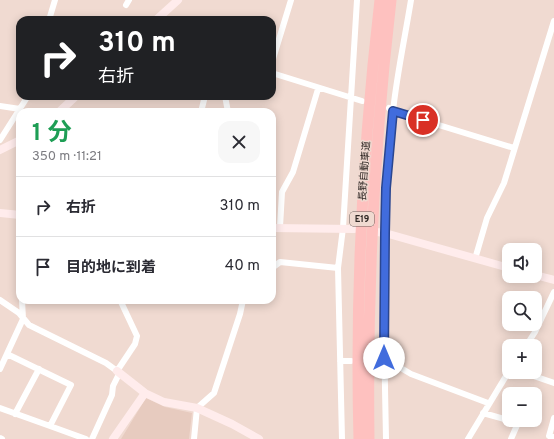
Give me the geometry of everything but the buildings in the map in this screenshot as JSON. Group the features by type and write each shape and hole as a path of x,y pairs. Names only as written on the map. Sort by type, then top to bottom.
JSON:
{"highway":[{"name":"長野自動車道","path":"359,439 358,339 363,188 380,0"},
{"name":"長野自動車道","path":"369,439 369,339 374,189 378,127 391,0"}],"street":[{"path":"50,16 55,0"},
{"path":"160,16 178,0"},
{"path":"276,50 292,0"},
{"path":"342,439 338,268 343,228 357,0"},
{"path":"386,439 381,232 386,188 391,110 411,0"},
{"path":"475,259 487,218 504,183 554,21"},
{"path":"276,74 362,102"},
{"path":"318,89 292,172 282,192 276,228 354,229"},
{"path":"63,108 72,100"},
{"path":"0,106 16,108"},
{"path":"391,110 514,148"},
{"path":"0,146 16,116"},
{"path":"0,146 16,141"},
{"path":"0,213 16,215"},
{"path":"381,232 502,266"},
{"path":"276,265 280,262 338,268"},
{"path":"542,277 554,280"},
{"path":"530,339 554,292"},
{"path":"0,300 19,313 29,325 106,363 145,393 164,402 198,408 259,439"},
{"path":"0,369 23,319 22,304"},
{"path":"92,439 112,395 113,386 118,372 135,344 137,336 122,304"},
{"path":"194,439 198,408 214,392 242,304"},
{"path":"7,354 71,385 50,426"},
{"path":"377,359 384,358 411,374 488,403"},
{"path":"340,361 350,361"},
{"path":"15,414 39,369"},
{"path":"468,439 488,403 504,379"},
{"path":"542,379 554,383"},
{"path":"113,439 145,393"},
{"path":"0,408 86,439"},
{"path":"483,413 518,423 511,439"},
{"path":"554,418 549,436 554,437"},
{"path":"63,439 66,432"}],"shaded area":[{"path":"146,398 165,407 192,413 189,439 121,439"}],"route":[{"path":"384,358 386,188 393,111 423,120"}]}
